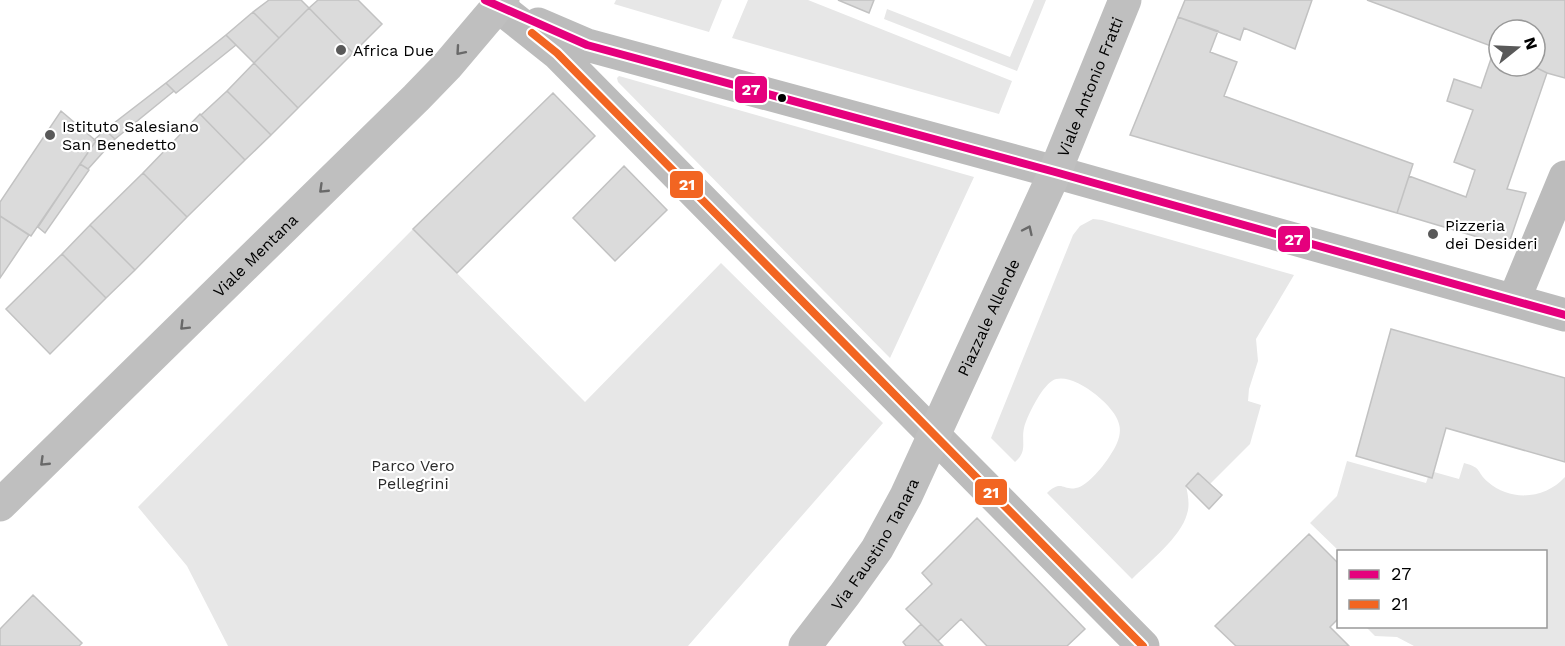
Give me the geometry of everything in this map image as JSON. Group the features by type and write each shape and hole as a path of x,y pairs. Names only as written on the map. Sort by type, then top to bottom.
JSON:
{"main road":[{"name":"Viale Antonio Fratti","path":"1055,172 1125,0"},
{"name":"Viale Mentana","path":"0,505 416,98 447,66 496,2"},
{"name":"Piazzale Allende","path":"933,435 1055,172"},
{"name":"Via Faustino Tanara","path":"805,646 877,549 906,495 933,435"}],"street":[{"path":"496,2 587,45 1055,172 1565,315"},
{"path":"496,2 557,53 1143,646"},
{"path":"1514,300 1565,177"}],"green space":[{"path":"616,0 722,0 709,32 614,4"},
{"path":"748,0 808,0 1012,81 999,114 732,38"},
{"path":"1034,0 1046,0 1017,71 884,19 887,9 1010,57"},
{"path":"619,76 974,177 890,358 618,82"},
{"path":"1093,219 1294,275 1256,339 1258,361 1249,389 1248,401 1261,405 1250,444 1210,484 1198,473 1186,486 1188,507 1184,523 1164,549 1132,579 1047,493 1059,486 1072,489 1086,483 1113,451 1120,428 1116,416 1101,399 1080,384 1070,380 1052,381 1039,396 1028,417 1024,428 1023,450 1015,462 991,438 1073,235 1080,226"},
{"name":"Parco Vero Pellegrini","path":"413,229 585,402 721,263 883,423 688,646 228,646 187,566 138,507"},
{"path":"1347,461 1426,483 1428,477 1432,478 1434,472 1459,479 1464,463 1477,469 1484,479 1497,488 1517,495 1538,494 1548,490 1565,477 1565,646 1414,646 1397,637 1375,636 1367,628 1547,628 1547,550 1338,550 1310,523 1337,496"}],"building":[{"path":"269,0 301,0 309,8 279,38 253,12"},
{"path":"318,0 358,0 382,24 353,53 309,8"},
{"path":"838,0 874,0 869,13"},
{"path":"1185,0 1312,0 1295,49 1244,28 1240,40 1178,17"},
{"path":"1367,0 1565,0 1565,78 1547,73 1547,18 1487,18 1487,45"},
{"path":"309,8 353,53 298,108 254,63"},
{"path":"253,12 279,38 254,63 226,35"},
{"path":"1178,17 1218,31 1210,52 1237,62 1224,96 1413,164 1397,213 1130,135"},
{"path":"226,35 236,45 176,93 166,83"},
{"path":"254,63 298,108 271,135 227,91"},
{"path":"1487,70 1487,78 1545,78 1507,189 1526,193 1508,246 1397,213 1409,176 1466,197 1475,170 1454,162 1473,110 1447,101 1454,79 1481,88"},
{"path":"166,83 174,91 115,139 105,130"},
{"path":"227,91 271,135 245,160 201,115"},
{"path":"553,93 595,136 457,273 413,229"},
{"path":"61,111 96,141 31,236 0,216 0,202"},
{"path":"200,114 245,160 187,217 143,173"},
{"path":"105,130 115,139 88,169 80,164 96,141 94,140"},
{"path":"80,164 89,170 45,233 38,227"},
{"path":"624,166 667,210 615,261 573,218"},
{"path":"143,173 187,217 135,270 90,225"},
{"path":"0,216 29,235 0,278"},
{"path":"90,225 135,270 106,298 62,254"},
{"path":"62,254 106,298 50,354 6,309"},
{"path":"1391,329 1565,378 1565,462 1446,428 1432,478 1356,456"},
{"path":"1198,473 1222,495 1209,509 1186,486"},
{"path":"977,518 1085,629 1067,646 987,646 961,619 938,641 906,609 932,584 922,573"},
{"path":"1309,534 1337,562 1337,620 1330,627 1349,646 1236,646 1215,626"},
{"path":"33,595 82,643 79,646 0,646 0,629"},
{"path":"921,624 943,646 906,646 903,642"}],"transit line":[{"name":"27","path":"485,0 587,45 1055,172 1565,315"},
{"name":"21","path":"532,33 557,53 1143,646"}],"place":[{"name":"Africa Due","path":"341,50"},
{"name":"Istituto Salesiano San Benedetto","path":"50,135"},
{"name":"Pizzeria dei Desideri","path":"1433,234"}]}
